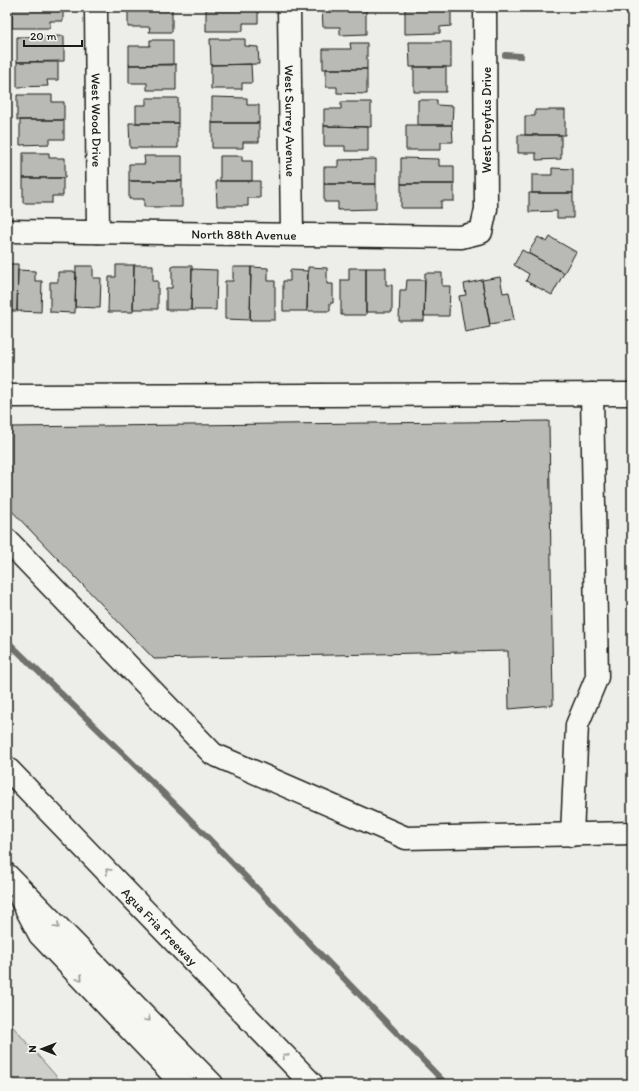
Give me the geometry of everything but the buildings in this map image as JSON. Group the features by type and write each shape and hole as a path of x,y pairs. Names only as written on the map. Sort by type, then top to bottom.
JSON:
{"main road":[{"name":"West Wood Drive","path":"96,7 98,232"},
{"name":"West Surrey Avenue","path":"289,7 292,234"},
{"name":"West Dreyfus Drive","path":"481,232 486,209 485,7"},
{"name":"North 88th Avenue","path":"7,231 461,237 481,232"},
{"path":"572,835 578,725 597,677 592,394"},
{"path":"7,396 632,394"},
{"path":"7,540 213,754 406,838 632,833"},
{"name":"Agua Fria Freeway","path":"7,768 312,1084"},
{"path":"8,877 40,936 182,1084"},
{"path":"8,877 212,1084"}],"shaded area":[{"path":"7,1020 63,1084 7,1084"}],"waterway":[{"path":"505,55 521,56"},
{"path":"7,641 183,812 446,1084"}]}
